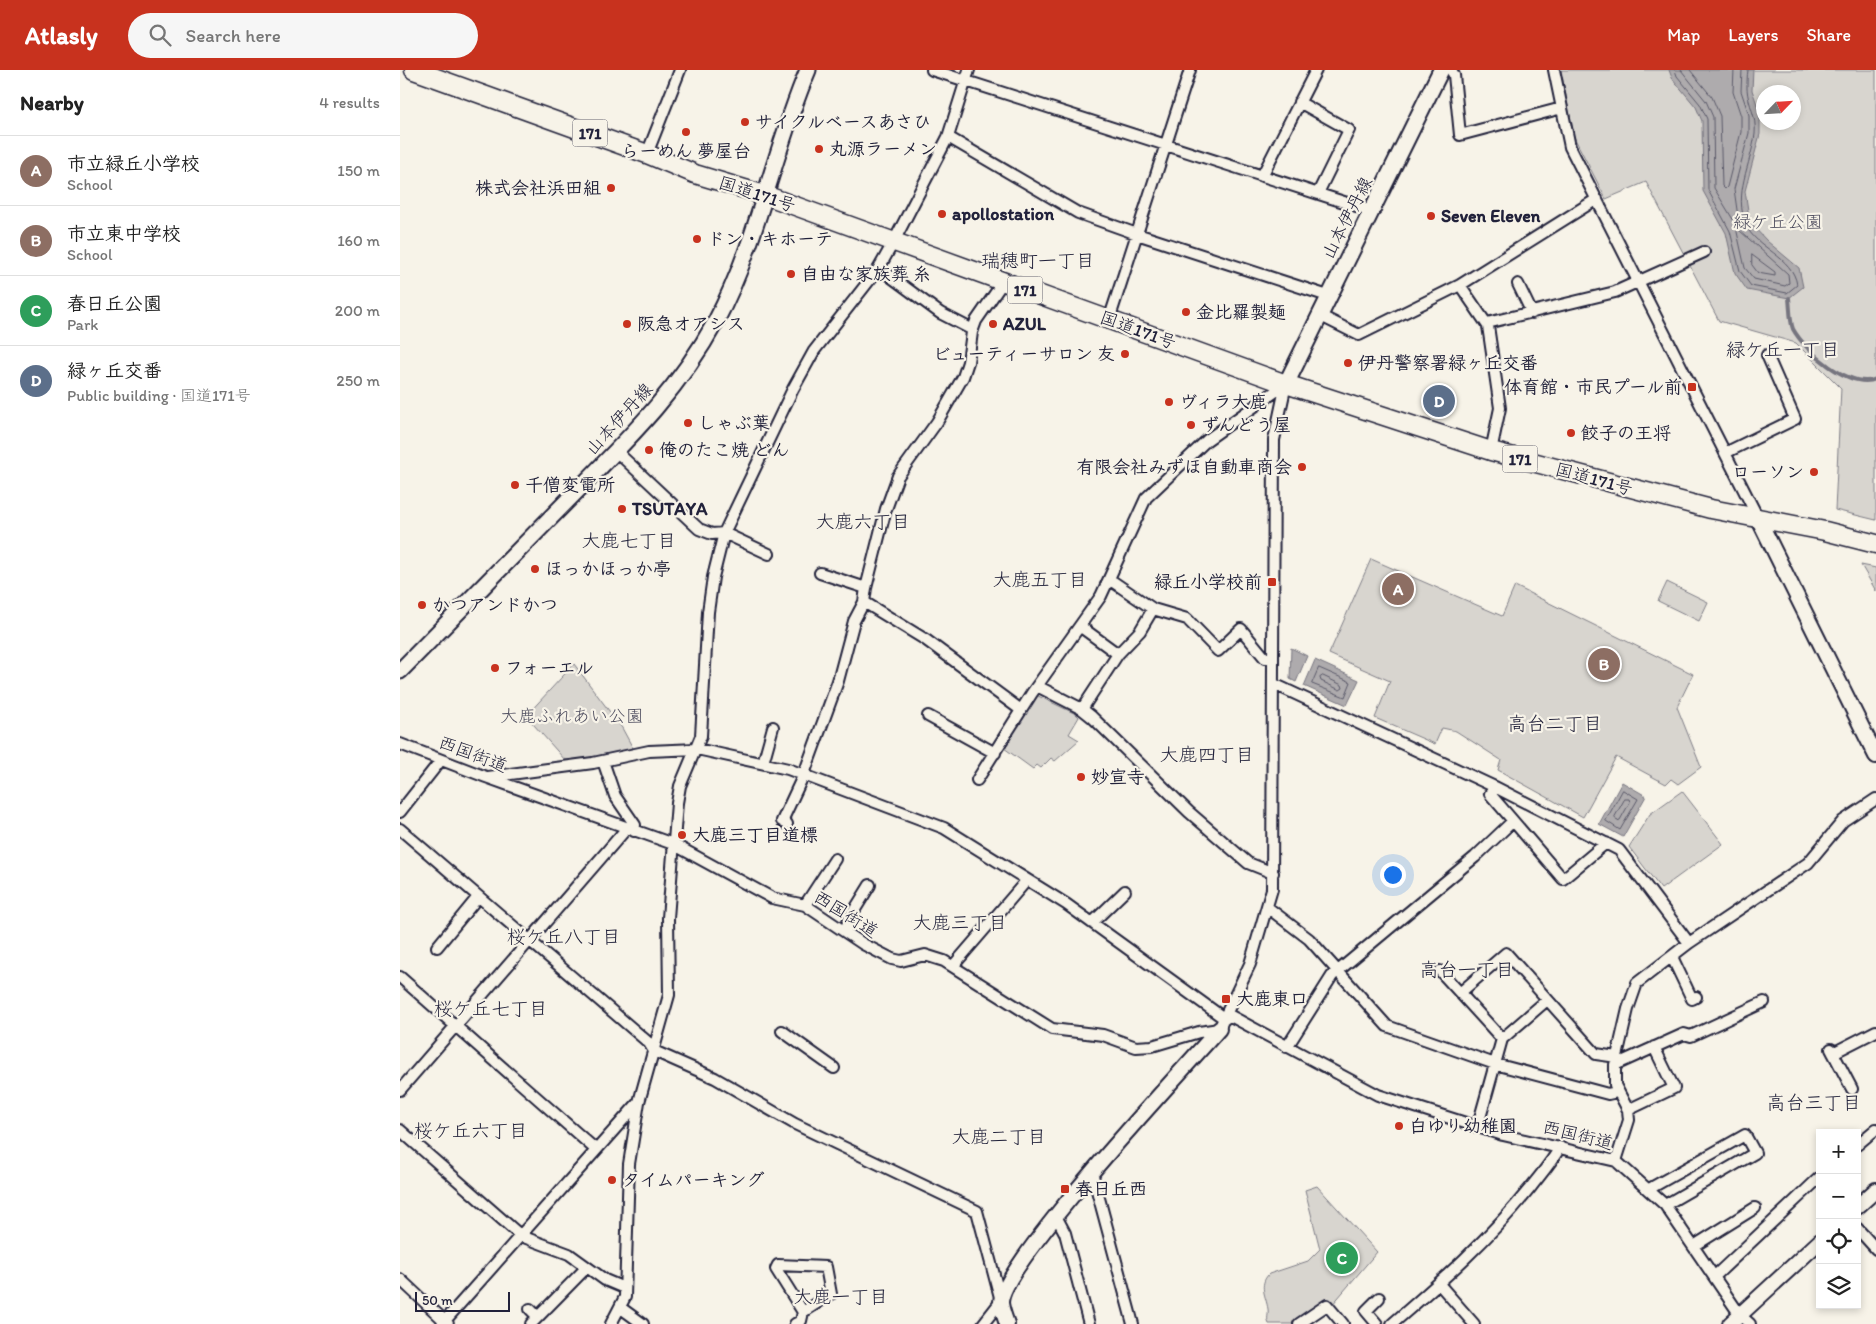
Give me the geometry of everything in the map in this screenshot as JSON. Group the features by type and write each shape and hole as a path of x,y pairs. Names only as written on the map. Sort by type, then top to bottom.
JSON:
{"highway":[{"name":"国道171号","path":"414,70 647,154 695,174 765,195 1286,384 1491,451 1654,495 1876,544"}],"main road":[{"name":"山本伊丹線","path":"400,671 617,452 656,410 690,364 716,321 741,266 808,70"},
{"name":"山本伊丹線","path":"1286,384 1328,296 1442,70"}],"street":[{"path":"647,154 680,70"},
{"path":"932,70 967,75 1262,176 1372,210"},
{"path":"1109,320 1190,70"},
{"path":"1262,176 1316,70"},
{"path":"1451,70 1454,75 1460,135 1562,108"},
{"path":"1554,70 1570,147 1876,756"},
{"path":"611,1324 621,1308 625,1297 629,1164 639,1102 669,995 668,918 673,844 680,786 701,736 708,612 713,577 724,533 793,389 814,352 879,268 893,243 948,137 967,75"},
{"path":"1300,102 1349,130 1318,193"},
{"path":"948,137 1078,213 1328,296"},
{"path":"1319,316 1359,335 1460,285 1597,199"},
{"path":"1487,323 1614,292 1704,252"},
{"path":"879,268 940,313 973,330"},
{"path":"782,821 804,774 838,681 854,621 864,602 886,509 898,476 937,422 963,377 973,330 1003,282"},
{"path":"1518,284 1532,313"},
{"path":"1460,285 1487,323 1500,408 1491,451"},
{"path":"1725,453 1795,418 1767,355"},
{"path":"977,780 1021,710 1101,596 1146,498 1207,440 1286,384"},
{"path":"983,1324 1001,1301 1014,1272 1056,1216 1223,1021 1250,964 1267,907 1273,873 1274,684 1272,582 1274,440 1286,384"},
{"path":"617,452 699,529 712,534 724,533 769,554"},
{"path":"820,573 866,588"},
{"path":"1109,579 1153,609 1187,619 1218,651 1241,629 1265,658 1273,657"},
{"path":"864,602 926,640 1021,710"},
{"path":"1082,709 1118,654 1140,631 1153,609"},
{"path":"1081,627 1118,654"},
{"path":"1274,684 1495,786 1619,850 1689,943"},
{"path":"1038,686 1082,709 1189,812 1248,863 1273,873"},
{"path":"928,716 995,753"},
{"path":"762,763 773,727"},
{"name":"西国街道","path":"400,744 486,778 673,844 772,898 805,905 862,944 892,959 901,961 925,954 953,966 1052,1028 1103,1035 1136,1047 1152,1046 1199,1032 1223,1021 1287,1047 1378,1095 1478,1125 1503,1135 1616,1161 1665,1205 1715,1276 1740,1321"},
{"path":"486,778 603,761 649,750 697,749 804,774 944,828 1092,923 1223,1021"},
{"path":"400,812 441,760"},
{"path":"400,1090 636,825 615,796 603,761"},
{"path":"1495,786 1490,794 1562,879 1606,843"},
{"path":"1616,1161 1629,1125 1628,1110 1617,1092 1614,1078 1616,1061 1628,1008 1637,983 1689,943 1808,863 1843,821 1876,799"},
{"path":"1287,1047 1332,976 1338,970 1475,857 1512,822"},
{"path":"400,830 649,1043 654,1051 715,1078 795,1124 977,1211 1007,1324"},
{"path":"805,905 835,859"},
{"path":"953,966 1027,880"},
{"path":"845,932 849,919 870,885"},
{"path":"1092,923 1125,891"},
{"path":"437,947 478,897"},
{"path":"1267,907 1309,939 1387,1026 1495,1064 1608,1094 1617,1092"},
{"path":"1461,992 1506,952 1546,1000 1596,1054 1616,1061 1684,1034 1691,1036 1764,1002"},
{"path":"1672,957 1692,999"},
{"path":"1440,971 1502,1039"},
{"path":"400,978 456,1025 595,1149"},
{"path":"1478,1125 1502,1039 1546,1000"},
{"path":"1852,1089 1832,1051 1876,1031"},
{"path":"782,1032 834,1068"},
{"path":"1628,1110 1674,1088 1654,1047"},
{"path":"400,1279 445,1323 595,1149 639,1102"},
{"path":"1861,1142 1876,1129"},
{"path":"400,1130 521,1236 569,1254 605,1280 624,1288"},
{"path":"1649,1189 1745,1134 1755,1153 1665,1205"},
{"path":"1392,1324 1439,1284 1518,1203 1554,1159 1560,1147"},
{"path":"1092,1172 1133,1324"},
{"path":"1715,1276 1816,1181"},
{"path":"1861,1203 1876,1190"},
{"path":"1694,1246 1755,1208"},
{"path":"1056,1216 1065,1233 1088,1324"},
{"path":"1861,1232 1876,1249"},
{"path":"1740,1321 1816,1245"},
{"path":"795,1324 801,1321 803,1312 776,1269 778,1265 826,1267 832,1294 803,1312"},
{"path":"530,1309 535,1321 587,1267"},
{"path":"1439,1284 1474,1324"},
{"path":"1377,1324 1366,1311 1379,1298"},
{"path":"1299,1324 1327,1305 1343,1324"},
{"path":"621,1308 643,1324"}],"green space":[{"name":"緑ケ丘公園","path":"1561,70 1876,70 1876,520 1835,510 1841,388 1796,343 1719,321 1646,182 1606,199 1574,137"},
{"path":"1371,559 1502,616 1515,586 1693,674 1677,707 1701,767 1678,784 1671,779 1666,784 1616,757 1583,817 1498,770 1501,760 1456,731 1442,728 1435,744 1375,718 1390,681 1329,654"},
{"path":"1861,565 1876,568 1876,591"},
{"path":"1667,582 1708,602 1699,621 1658,601"},
{"name":"大鹿ふれあい公園","path":"574,664 622,728 635,752 602,758 565,760 526,716"},
{"path":"1036,695 1079,717 1069,734 1079,740 1055,761 1051,758 1041,768 1037,765 1033,769 1004,748 1004,745"},
{"path":"1682,791 1723,844 1661,889 1629,847 1650,814"},
{"path":"1317,1186 1377,1252 1332,1305 1296,1324 1269,1324 1263,1286 1266,1278 1269,1274 1308,1261 1320,1249 1305,1190"}],"water":[{"path":"1669,70 1753,70 1752,90 1756,102 1756,130 1760,130 1760,134 1745,191 1750,223 1767,241 1799,268 1803,287 1789,298 1747,290 1735,273 1726,233 1703,191 1702,121 1696,107 1672,78"},
{"path":"1291,648 1307,656 1296,682 1290,679"},
{"path":"1315,660 1359,680 1347,705 1304,686"},
{"path":"1622,782 1646,796 1623,837 1599,824"}],"waterway":[{"path":"1789,298 1793,329 1807,348 1841,374 1865,381 1876,379"}],"place":[{"name":"サイクルベースあさひ","path":"745,122"},
{"name":"らーめん 夢屋台","path":"686,132"},
{"name":"丸源ラーメン","path":"819,149"},
{"name":"株式会社浜田組","path":"611,188"},
{"name":"apollostation","path":"942,214"},
{"name":"Seven Eleven","path":"1431,216"},
{"name":"ドン・キホーテ","path":"697,239"},
{"name":"自由な家族葬 糸","path":"791,274"},
{"name":"金比羅製麺","path":"1186,312"},
{"name":"阪急オアシス","path":"627,324"},
{"name":"AZUL","path":"993,324"},
{"name":"ビューティーサロン 友","path":"1125,354"},
{"name":"伊丹警察署緑ヶ丘交番","path":"1348,363"},
{"name":"体育館・市民プール前","path":"1692,387"},
{"name":"緑ヶ丘交番","path":"1439,401"},
{"name":"ヴィラ大鹿","path":"1169,402"},
{"name":"しゃぶ葉","path":"688,423"},
{"name":"ずんどう屋","path":"1191,425"},
{"name":"餃子の王将","path":"1571,433"},
{"name":"俺のたこ焼 どん","path":"649,450"},
{"name":"有限会社みずほ自動車商会","path":"1302,467"},
{"name":"ローソン","path":"1814,472"},
{"name":"千僧変電所","path":"515,485"},
{"name":"TSUTAYA","path":"622,509"},
{"name":"ほっかほっか亭","path":"535,569"},
{"name":"緑丘小学校前","path":"1272,582"},
{"name":"市立緑丘小学校","path":"1398,589"},
{"name":"かつアンドかつ","path":"422,605"},
{"name":"市立東中学校","path":"1604,664"},
{"name":"フォーエル","path":"495,668"},
{"name":"妙宣寺","path":"1081,777"},
{"name":"大鹿三丁目道標","path":"682,835"},
{"name":"大鹿東口","path":"1226,999"},
{"name":"白ゆり幼稚園","path":"1399,1126"},
{"name":"タイムパーキング","path":"612,1180"},
{"name":"春日丘西","path":"1065,1189"},
{"name":"春日丘公園","path":"1342,1258"}],"district":[{"name":"瑞穂町一丁目","path":"1038,260"},
{"name":"緑ケ丘一丁目","path":"1783,349"},
{"name":"大鹿六丁目","path":"863,521"},
{"name":"大鹿七丁目","path":"629,540"},
{"name":"大鹿五丁目","path":"1040,579"},
{"name":"高台二丁目","path":"1555,723"},
{"name":"大鹿四丁目","path":"1207,754"},
{"name":"大鹿三丁目","path":"960,922"},
{"name":"桜ケ丘八丁目","path":"564,936"},
{"name":"高台一丁目","path":"1467,969"},
{"name":"桜ケ丘七丁目","path":"491,1008"},
{"name":"高台三丁目","path":"1814,1102"},
{"name":"桜ケ丘六丁目","path":"471,1130"},
{"name":"大鹿二丁目","path":"999,1136"},
{"name":"大鹿一丁目","path":"841,1296"}]}
